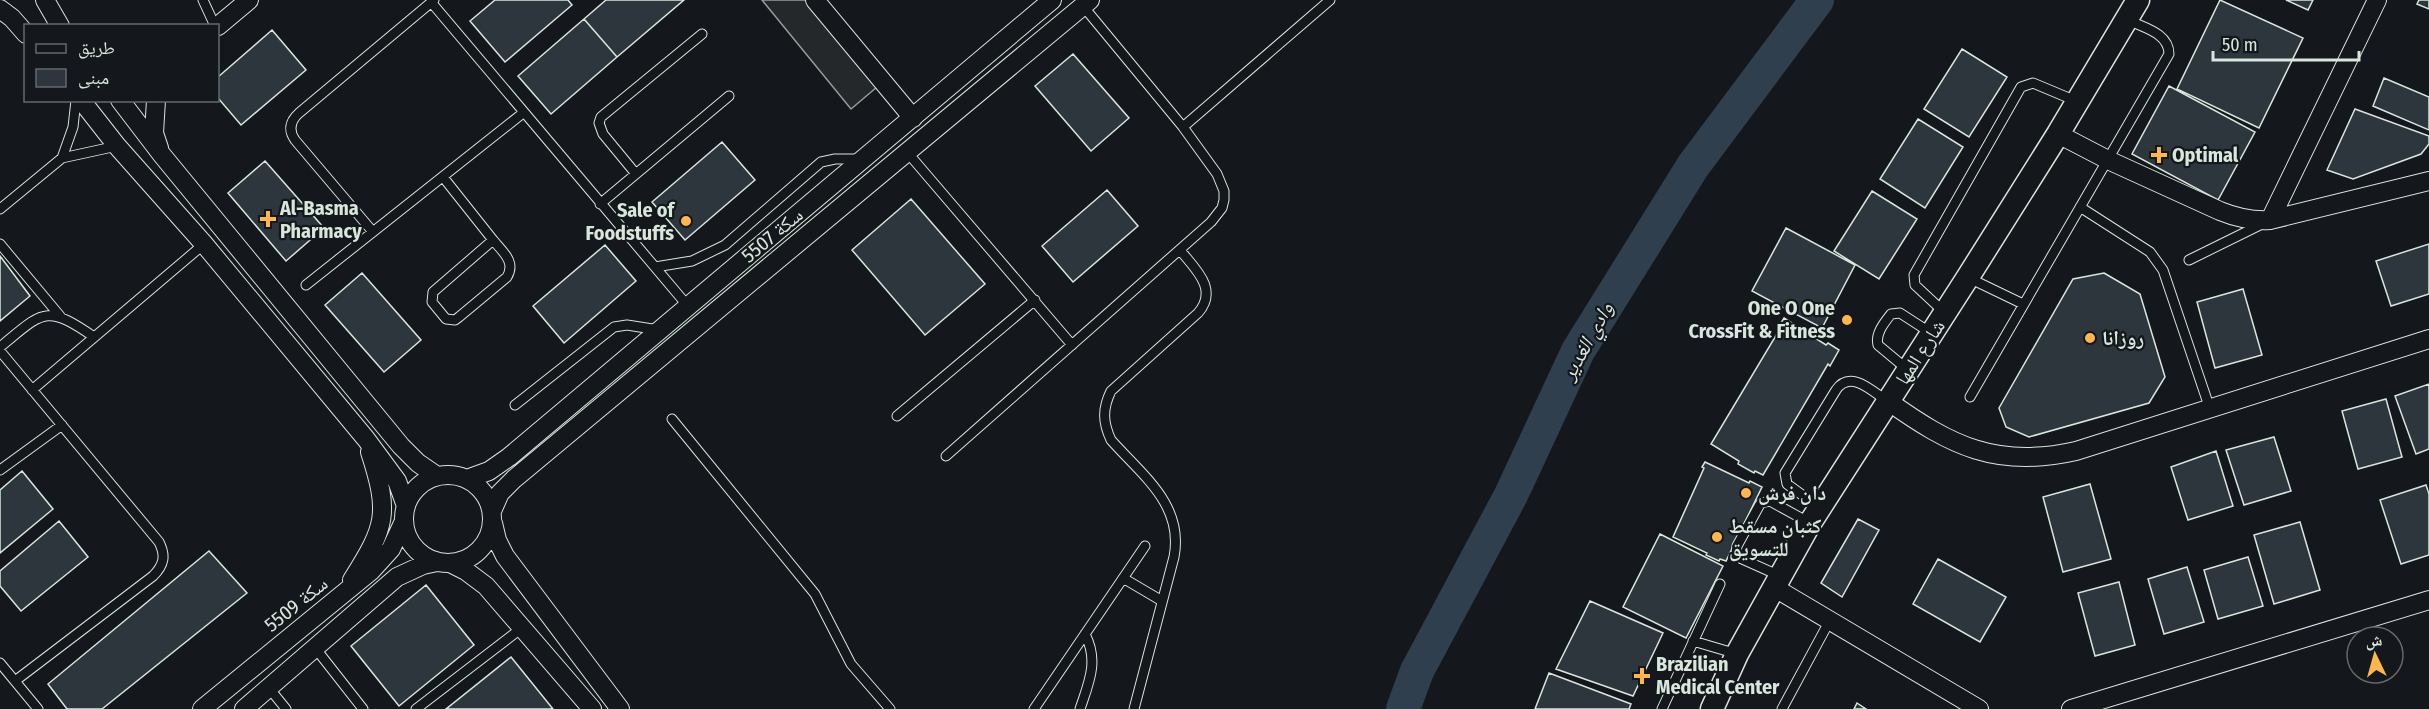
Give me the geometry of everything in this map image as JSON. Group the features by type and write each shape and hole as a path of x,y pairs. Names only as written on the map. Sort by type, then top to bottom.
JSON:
{"street":[{"path":"45,0 59,24"},
{"path":"219,24 249,0"},
{"path":"815,0 913,118"},
{"name":"سكة 5507","path":"467,479 499,465 1052,0"},
{"name":"شارع المها","path":"1712,709 1737,654 1815,515 2058,134 2138,0"},
{"path":"2270,220 2377,0"},
{"name":"سكة 5507","path":"492,517 500,493 514,479 1086,3"},
{"path":"0,9 24,32"},
{"path":"83,102 117,146 204,244 366,439 397,481 405,514 407,535 414,547 424,556 466,571 486,586 592,709"},
{"path":"122,102 162,156 401,446 418,463 437,476"},
{"path":"156,102 154,133 162,156"},
{"path":"2058,134 2108,160 2236,218 2253,221 2270,220 2429,181"},
{"path":"1888,401 1941,436 1988,454 2017,459 2047,458 2076,451 2429,339"},
{"path":"342,596 370,551 379,532 383,512 382,492 366,439"},
{"path":"405,514 412,493 423,482 437,476 452,475 467,479 479,486 488,498 497,540 505,556 620,709"},
{"name":"سكة 5509","path":"202,709 382,561 399,535 405,514"},
{"path":"244,709 398,577 423,565 462,561 478,551 490,535 492,517"},
{"path":"1777,582 1829,622 1976,708"},
{"path":"2071,709 2429,600"}],"lane":[{"path":"203,0 215,24"},
{"path":"1183,127 1330,0"},
{"path":"373,232 295,140 291,132 292,121 433,1 522,113 687,305"},
{"path":"946,456 1217,216 1224,200 1221,182 1183,127 1086,3"},
{"path":"1970,397 2169,54 2169,47 2165,39 2126,19"},
{"path":"636,174 603,134 599,123 601,117 702,34"},
{"path":"1945,313 1915,285 1914,275 2021,87 2033,83 2077,102"},
{"path":"600,204 729,96"},
{"path":"62,158 73,127 76,102"},
{"path":"306,285 522,113"},
{"path":"0,209 62,158 117,146"},
{"path":"907,152 1072,345"},
{"path":"655,267 692,261 725,245 821,162 835,159 865,159"},
{"path":"443,177 493,240 511,263 511,271 507,277 455,320 446,319 432,302 433,292 493,240"},
{"path":"2080,207 2150,252 2163,270 2210,409"},
{"path":"2189,260 2270,220"},
{"path":"0,244 60,316 94,337"},
{"path":"32,390 204,244"},
{"path":"1134,709 1176,546 1175,524 1164,499 1111,440 1106,430 1104,409 1111,391 1198,313 1206,303 1205,283 1180,250"},
{"path":"1968,277 2024,304"},
{"path":"897,416 1035,300"},
{"path":"1908,370 1878,345 1877,336 1888,318 1891,314 1900,313 1932,333"},
{"path":"15,681 153,576 160,569 164,560 159,542 0,349 41,315 60,316"},
{"path":"515,405 614,327 627,325 659,330"},
{"path":"1815,515 1787,484 1785,473 1836,390 1845,381 1852,380 1888,401"},
{"path":"672,419 814,594 851,664 890,709"},
{"path":"0,470 62,425"},
{"path":"1777,582 1736,554 1737,546 1758,506 1761,502 1770,501 1815,515"},
{"path":"1034,709 1145,546"},
{"path":"1123,578 1162,601"},
{"path":"1662,709 1720,584"},
{"path":"1782,709 1829,622"},
{"path":"416,709 523,627"},
{"path":"1080,709 1093,668 1093,656 1085,634"},
{"path":"1693,641 1737,654"},
{"path":"316,649 363,709"},
{"path":"0,663 38,709"},
{"path":"269,688 286,709"}],"shaded area":[{"path":"762,0 806,0 877,87 851,109"}],"building":[{"path":"495,0 568,0 572,5 505,62 470,21"},
{"path":"606,0 684,0 617,57 584,19"},
{"path":"2220,0 2303,38 2259,128 2177,89"},
{"path":"2286,0 2313,0 2308,10"},
{"path":"2419,0 2429,0 2429,9 2417,4"},
{"path":"584,19 617,57 551,114 518,76"},
{"path":"272,30 306,70 241,125 219,99 219,76"},
{"path":"1962,49 2007,77 1969,137 1924,109"},
{"path":"1073,54 1129,118 1091,151 1035,86"},
{"path":"2384,78 2429,97 2429,130 2373,106"},
{"path":"2169,86 2255,132 2218,200 2132,154"},
{"path":"2355,109 2429,136 2429,144 2421,154 2353,179 2327,170"},
{"path":"1918,119 1963,147 1925,208 1880,179"},
{"path":"722,142 755,180 685,240 652,202"},
{"path":"265,161 324,228 286,261 228,193"},
{"path":"1107,190 1138,226 1073,282 1042,246"},
{"path":"1872,191 1917,219 1879,279 1834,251"},
{"path":"911,199 985,284 925,335 852,250"},
{"path":"1786,228 1855,265 1822,328 1752,291"},
{"path":"2429,244 2429,294 2391,306 2376,261"},
{"path":"605,245 636,281 564,343 533,306"},
{"path":"0,256 30,296 0,321"},
{"path":"362,273 421,340 384,372 325,305"},
{"path":"2104,273 2140,294 2165,377 2149,403 2029,437 2006,427 1999,408 2073,279"},
{"path":"2243,289 2262,355 2215,368 2197,302"},
{"path":"1784,318 1826,345 1828,343 1839,350 1830,366 1828,364 1763,475 1738,464 1739,461 1711,444 1781,327 1779,326"},
{"path":"2429,384 2429,449 2416,454 2395,396"},
{"path":"2386,399 2402,457 2358,469 2342,411"},
{"path":"2274,437 2291,491 2244,505 2226,450"},
{"path":"2216,451 2233,506 2188,520 2171,467"},
{"path":"1705,462 1762,487 1726,561 1720,559 1719,561 1673,537"},
{"path":"22,471 53,509 0,553 0,490"},
{"path":"2090,484 2111,559 2063,572 2043,497"},
{"path":"2426,485 2429,494 2429,555 2401,564 2380,500"},
{"path":"1858,519 1879,530 1842,597 1821,583"},
{"path":"59,521 88,557 21,611 0,586 0,571"},
{"path":"2300,522 2320,590 2274,604 2254,535"},
{"path":"1660,534 1723,566 1686,638 1623,607"},
{"path":"209,551 247,593 102,709 67,709 48,684"},
{"path":"2248,557 2263,606 2218,619 2204,570"},
{"path":"1938,559 2006,597 1980,642 1913,604"},
{"path":"2187,567 2204,622 2164,634 2148,579"},
{"path":"2119,582 2135,645 2095,656 2078,593"},
{"path":"426,585 474,645 399,706 351,646"},
{"path":"1590,601 1663,633 1633,696 1556,669"},
{"path":"511,657 553,709 446,709"},
{"path":"1549,673 1631,704 1629,709 1535,709"},
{"path":"1857,703 1866,709 1854,709"}],"waterway":[{"name":"وادي الغدير","path":"1403,709 1417,671 1511,495 1578,351 1693,166 1817,0"}],"place":[{"name":"Optimal","path":"2159,155"},
{"name":"Al-Basma Pharmacy","path":"268,219"},
{"name":"Sale of Foodstuffs","path":"686,221"},
{"name":"One O One CrossFit & Fitness","path":"1847,320"},
{"name":"روزانا","path":"2090,338"},
{"name":"دان فرش","path":"1746,493"},
{"name":"كثبان مسقط للتسويق","path":"1717,537"},
{"name":"Brazilian Medical Center","path":"1642,676"}]}
